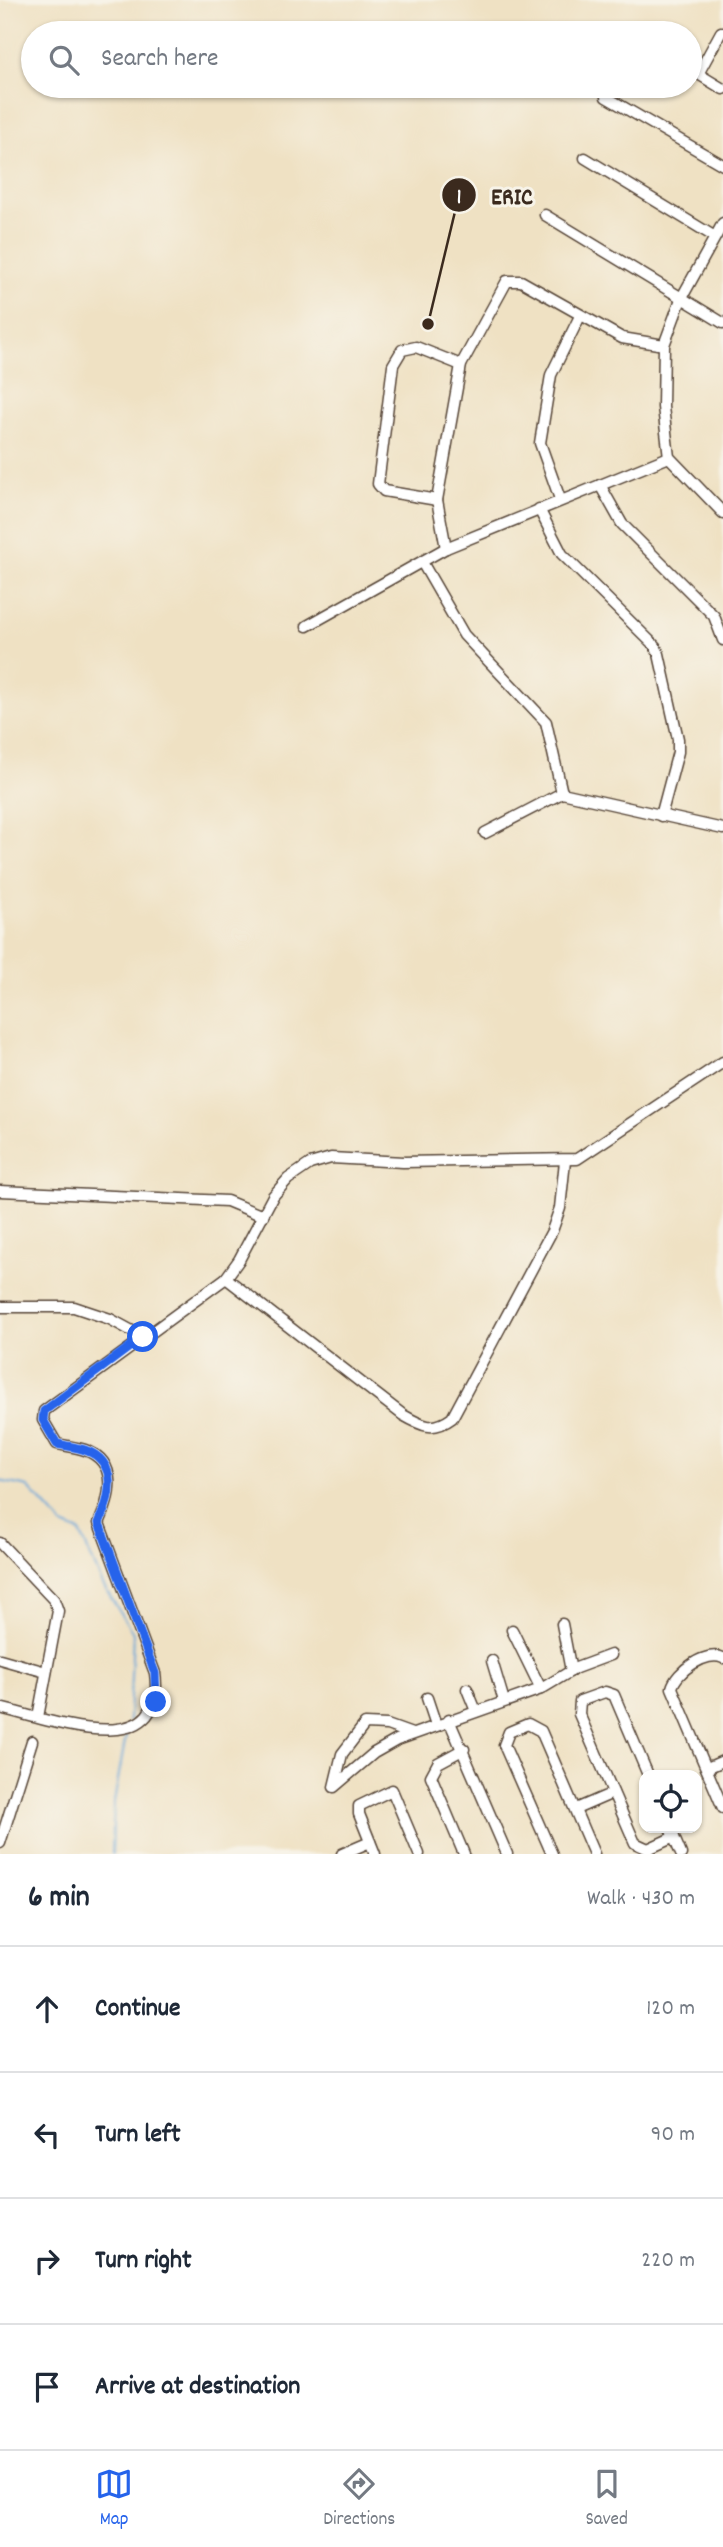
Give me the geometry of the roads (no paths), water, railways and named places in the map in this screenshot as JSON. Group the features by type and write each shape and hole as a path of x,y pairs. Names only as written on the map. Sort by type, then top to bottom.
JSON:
{"street":[{"path":"702,60 721,32"},
{"path":"702,77 723,89"},
{"path":"608,98 723,165"},
{"path":"584,158 715,237"},
{"path":"545,215 723,323"},
{"path":"723,223 681,299 664,345 663,407 669,457 723,513"},
{"path":"446,548 437,500 461,365 507,281 521,281 622,338 664,345"},
{"path":"560,499 540,443 551,375 580,316"},
{"path":"437,500 384,491 378,484 393,365 402,350 416,347 461,365"},
{"path":"307,626 423,564 446,548 560,499 669,457"},
{"path":"600,485 622,524 714,616 723,640"},
{"path":"539,509 562,554 655,646 659,654 678,739 678,752 661,816"},
{"path":"423,564 464,635 540,712 546,722 562,793"},
{"path":"485,833 562,793 723,829"},
{"path":"0,1707 93,1731 111,1730 141,1721 156,1702 155,1673 99,1523 111,1496 110,1482 104,1465 88,1451 57,1444 43,1420 44,1411 226,1278 274,1196 288,1179 310,1164 331,1158 403,1162 565,1161 589,1154 723,1062"},
{"path":"226,1278 403,1415 422,1426 442,1425 452,1418 552,1231 560,1208 565,1161"},
{"path":"0,1191 227,1200 263,1216"},
{"path":"0,1307 74,1307 110,1319 143,1337"},
{"path":"0,1543 54,1600 58,1611 38,1717"},
{"path":"562,1624 571,1671"},
{"path":"512,1630 541,1689"},
{"path":"412,1734 387,1725 365,1724 342,1754 334,1787 374,1753 412,1734 541,1689 571,1671 611,1655"},
{"path":"723,1658 712,1656 684,1670 674,1681 673,1688 723,1808"},
{"path":"0,1659 46,1672"},
{"path":"492,1661 505,1701"},
{"path":"467,1689 476,1711"},
{"path":"646,1770 614,1695 605,1692 580,1702 579,1714 640,1847 648,1849 672,1833 681,1854"},
{"path":"427,1698 436,1725"},
{"path":"449,1720 464,1749 507,1854"},
{"path":"552,1854 504,1745 509,1732 528,1724 538,1727 594,1854"},
{"path":"0,1843 32,1741"},
{"path":"464,1749 438,1763 430,1776 464,1854"},
{"path":"707,1768 723,1761"},
{"path":"375,1854 359,1805 392,1790 419,1854"},
{"path":"576,1809 613,1793"},
{"path":"342,1854 370,1842"}],"waterway":[{"path":"0,1481 28,1487 63,1525 80,1532 103,1585 133,1633 129,1721"},
{"path":"112,1854 114,1802 127,1730"}],"place":[{"name":"ERIC","path":"428,324"}]}
